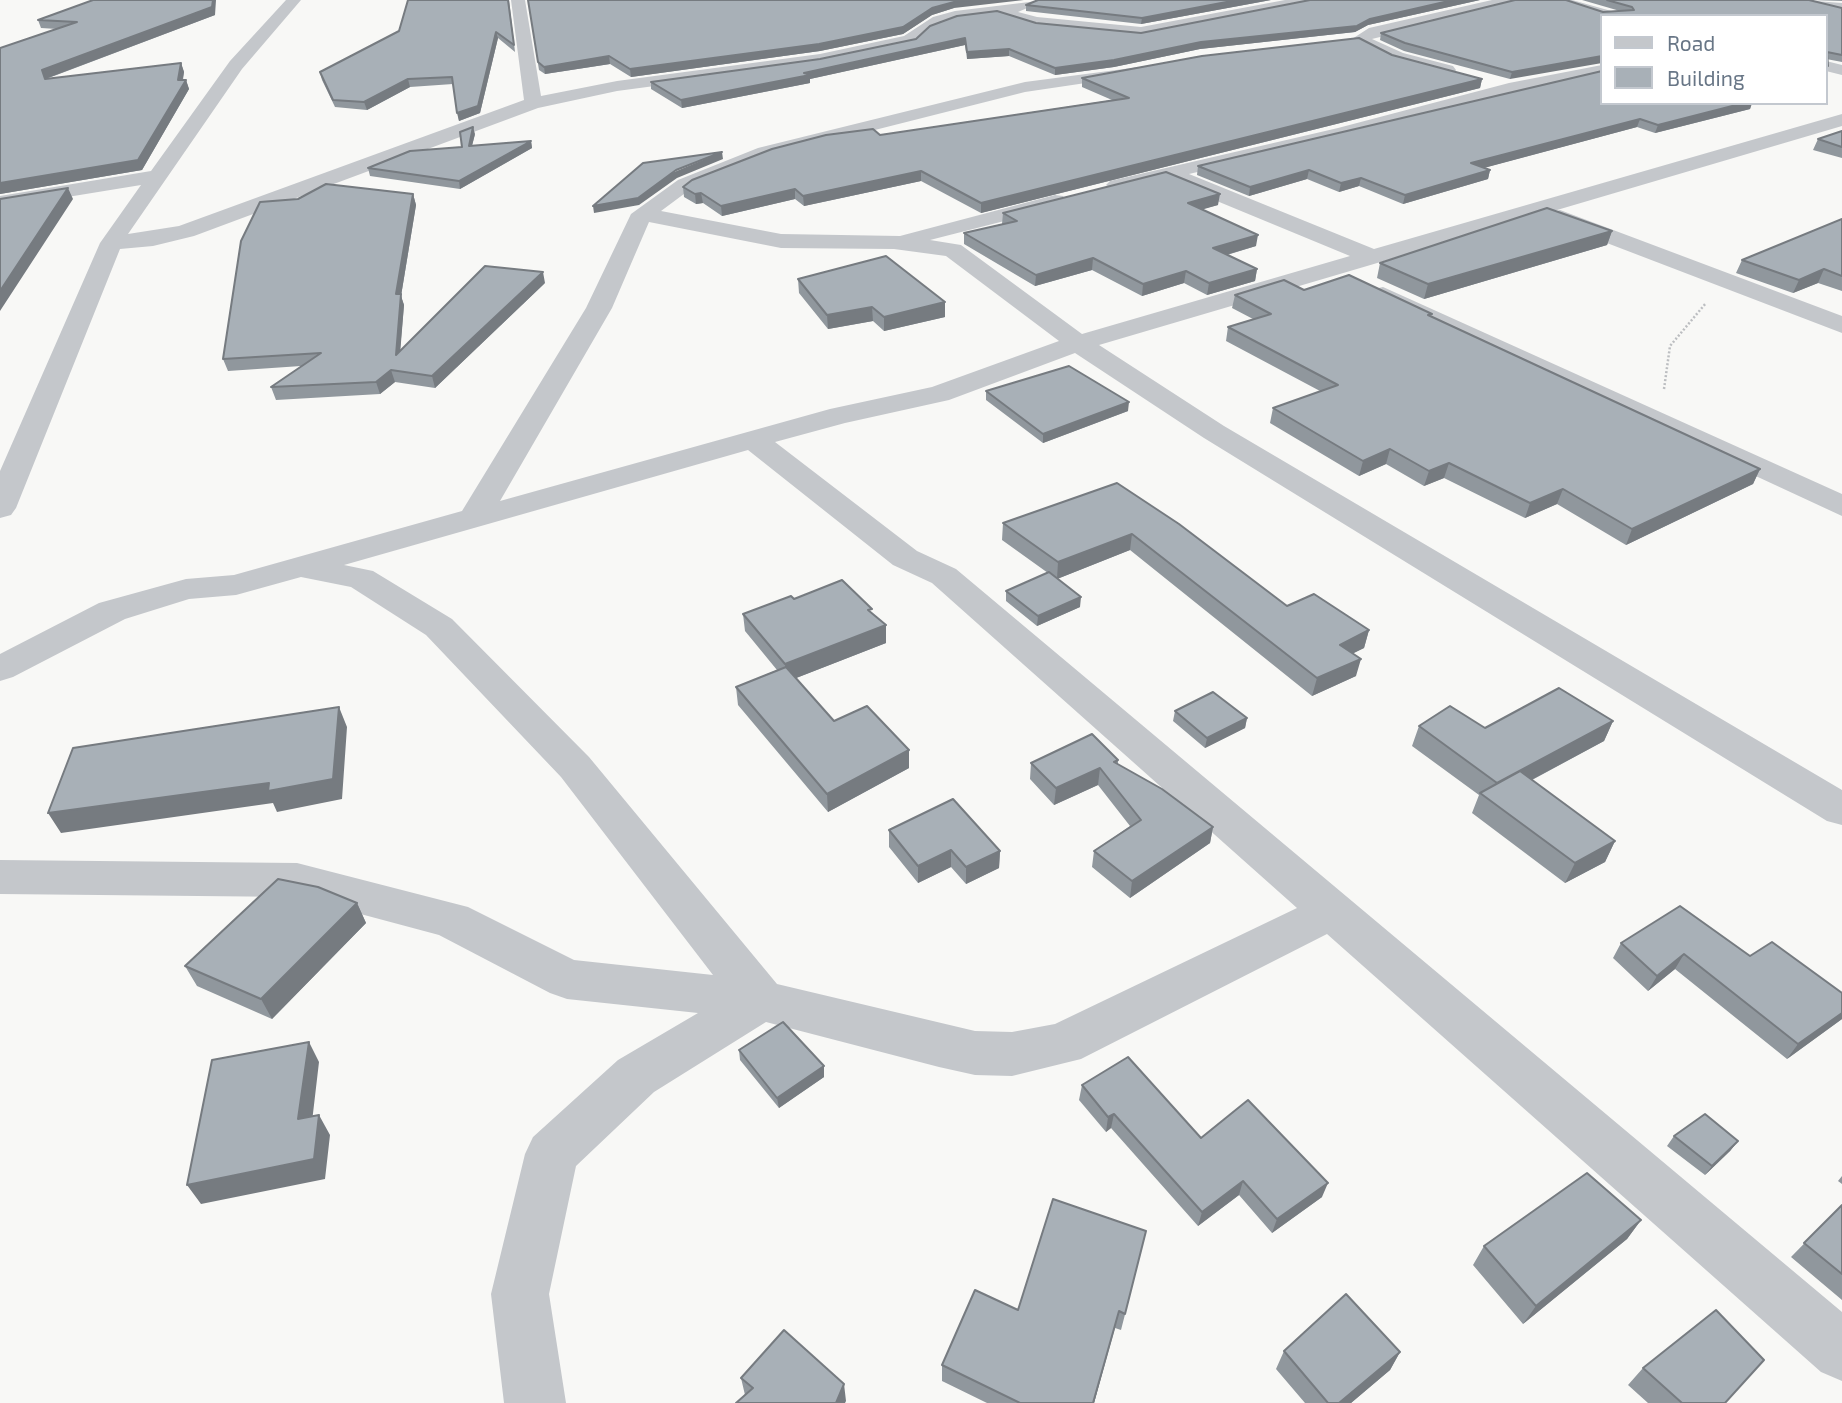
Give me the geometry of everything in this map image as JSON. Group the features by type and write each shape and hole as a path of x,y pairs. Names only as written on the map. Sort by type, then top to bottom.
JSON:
{"street":[{"path":"0,508 111,243 236,65 294,0"},
{"path":"518,0 533,103"},
{"path":"968,0 1036,22 1141,32 1308,0"},
{"path":"111,243 153,239 186,231 533,103 617,86 820,59 909,40 916,32 944,18 1016,7 1039,0"},
{"path":"1333,42 1360,39 1375,31 1512,0"},
{"path":"1552,0 1613,14"},
{"path":"1814,0 1842,8"},
{"path":"1360,39 1397,57 1509,88"},
{"path":"473,520 599,309 642,214 685,184 765,152 1025,87 1151,67"},
{"path":"1101,189 1341,133 1509,88 1601,70"},
{"path":"0,669 112,611 186,589 236,586 752,439 840,415 939,394 1077,343 1841,121"},
{"path":"1167,173 1373,257"},
{"path":"0,202 158,176"},
{"path":"894,242 1074,196"},
{"path":"1538,209 1842,325"},
{"path":"642,214 781,242 894,242 953,250 1077,343 1214,432 1842,810"},
{"path":"1331,270 1842,506"},
{"path":"752,439 905,558 944,576 1330,912 1842,1351"},
{"path":"299,568 361,579 439,628 575,767 761,1000"},
{"path":"0,877 298,880 453,920 566,979 761,1000 975,1053 1038,1051 1085,1034 1330,912"},
{"path":"535,1403 520,1294 552,1154 636,1076 761,1000"}],"path":[{"path":"1652,419 1668,377 1670,346 1726,281"}],"building":[{"path":"93,0 213,0 212,7 42,70 45,79 181,63 178,80 186,80 138,160 0,183 0,48 77,22 38,20"},
{"path":"408,0 508,0 514,45 496,32 478,106 457,113 452,77 408,79 364,102 333,100 320,72 399,31"},
{"path":"528,0 970,0 932,8 903,27 819,44 630,69 609,56 544,67 538,62"},
{"path":"1038,0 1237,0 1142,18 1026,5"},
{"path":"1310,0 1453,0 1370,19 1357,26 1201,42 1114,60 1055,68 1009,49 967,52 965,38 804,73 810,75 681,100 651,82 820,59 916,39 930,26 957,16 997,11 1036,23 1141,33"},
{"path":"1515,0 1566,0 1603,12 1634,10 1632,7 1607,0 1809,0 1842,8 1842,55 1828,52 1828,14 1601,14 1601,56 1512,72 1405,43 1381,33"},
{"path":"1359,38 1392,55 1482,79 981,203 921,171 803,196 795,189 721,206 701,193 695,194 683,187 692,180 772,149 826,135 873,129 880,135 1129,98 1082,78 1202,56"},
{"path":"1601,71 1601,105 1736,105 1658,125 1640,119 1471,163 1490,170 1405,195 1361,178 1341,183 1309,170 1250,187 1198,166"},
{"path":"473,127 469,146 531,141 459,181 368,168 410,151 462,147 460,132"},
{"path":"1842,131 1842,147 1818,139"},
{"path":"722,152 676,170 638,198 593,206 643,163"},
{"path":"1166,172 1220,194 1188,203 1258,235 1213,248 1257,269 1209,283 1186,271 1143,284 1093,258 1036,275 964,233 1017,221 1003,213"},
{"path":"326,184 413,194 396,294 401,294 396,355 485,266 543,272 432,376 391,370 376,382 271,387 321,353 223,359 241,241 260,202 298,199"},
{"path":"68,188 0,291 0,199"},
{"path":"1547,208 1612,231 1428,284 1380,263"},
{"path":"1842,219 1842,276 1824,269 1799,280 1742,260"},
{"path":"886,256 945,302 884,317 872,307 827,315 798,279"},
{"path":"1349,275 1432,314 1428,315 1760,469 1632,529 1563,489 1530,503 1449,463 1429,471 1390,449 1363,461 1273,408 1338,385 1228,327 1271,314 1235,295 1284,280 1304,290"},
{"path":"1069,366 1129,402 1043,434 986,391"},
{"path":"1117,483 1179,524 1287,606 1314,594 1369,630 1340,645 1361,659 1317,678 1132,534 1058,562 1003,523"},
{"path":"1049,572 1081,597 1038,616 1006,591"},
{"path":"842,580 872,609 868,610 886,625 785,664 743,614 791,596 794,599"},
{"path":"786,667 834,721 867,706 909,750 827,794 736,687"},
{"path":"1559,688 1613,721 1497,783 1419,726 1450,706 1485,728"},
{"path":"1213,692 1247,718 1207,738 1175,711"},
{"path":"339,707 333,779 268,791 269,783 48,813 73,748"},
{"path":"1092,734 1118,760 1114,762 1162,789 1213,827 1132,881 1094,851 1141,820 1100,768 1056,788 1031,763"},
{"path":"1520,771 1615,841 1575,863 1480,793"},
{"path":"953,799 1000,851 966,867 951,850 918,866 889,830"},
{"path":"278,879 318,887 357,903 261,999 185,966"},
{"path":"1680,906 1750,956 1772,942 1842,993 1842,1013 1798,1044 1684,954 1657,976 1621,943"},
{"path":"783,1022 824,1066 777,1098 739,1050"},
{"path":"309,1042 298,1119 319,1115 314,1159 187,1185 212,1060"},
{"path":"1128,1057 1201,1138 1248,1100 1328,1183 1277,1219 1243,1181 1202,1212 1114,1114 1108,1117 1082,1085"},
{"path":"1705,1114 1738,1141 1712,1166 1674,1136"},
{"path":"1587,1173 1641,1220 1536,1306 1484,1246"},
{"path":"1053,1199 1146,1231 1125,1314 1119,1311 1093,1403 1020,1403 942,1365 975,1290 1018,1310"},
{"path":"1842,1205 1842,1274 1804,1243"},
{"path":"1346,1294 1400,1352 1339,1403 1328,1403 1284,1351"},
{"path":"1716,1310 1764,1360 1725,1403 1682,1403 1643,1368"},
{"path":"784,1330 844,1384 836,1403 736,1403 753,1388 741,1378"}]}
